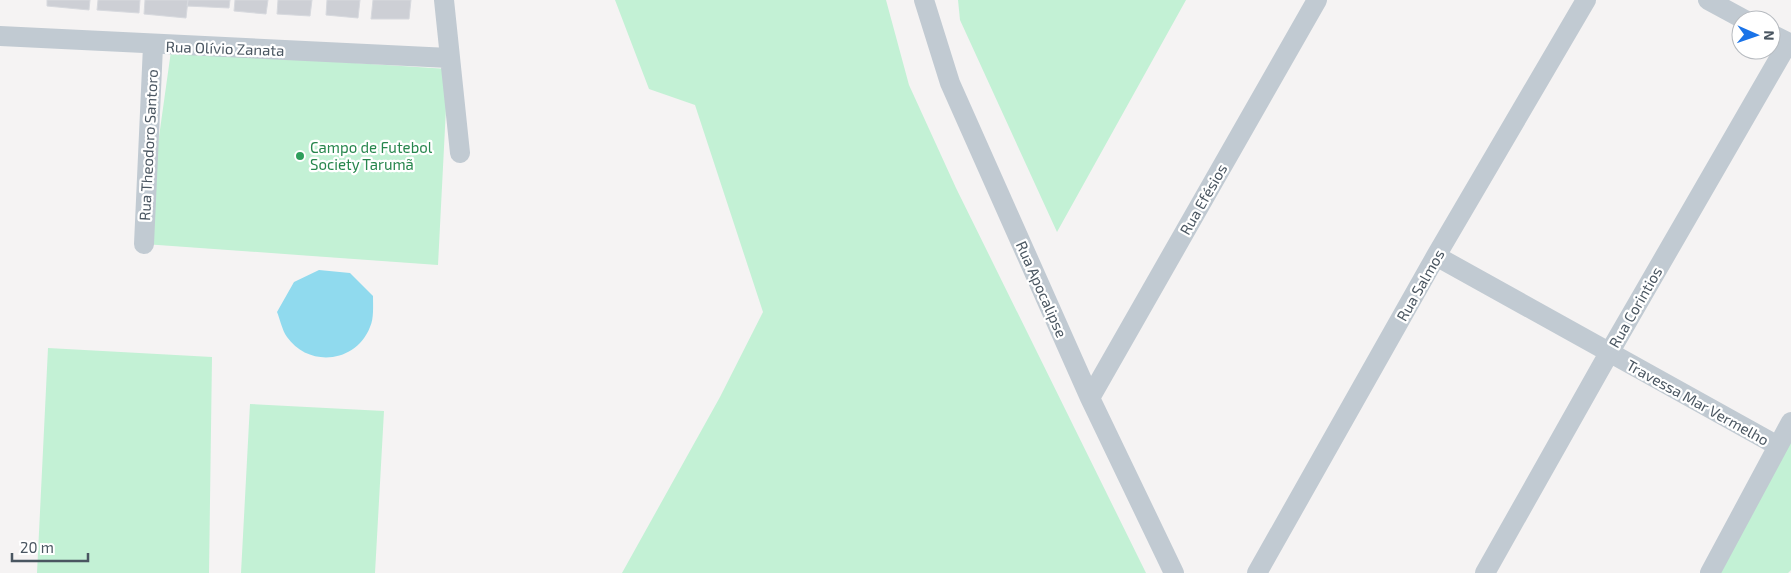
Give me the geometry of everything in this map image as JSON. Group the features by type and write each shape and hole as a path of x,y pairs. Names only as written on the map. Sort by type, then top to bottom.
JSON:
{"street":[{"path":"444,0 460,153"},
{"name":"Rua Apocalipse","path":"924,0 950,83 1090,398 1174,573"},
{"name":"Rua Efésios","path":"1090,398 1317,0"},
{"name":"Rua Salmos","path":"1257,573 1436,256 1586,0"},
{"path":"1708,0 1731,12"},
{"name":"Rua Olívio Zanata","path":"0,36 153,46 449,58"},
{"name":"Rua Corintios","path":"1485,573 1783,40"},
{"name":"Rua Theodoro Santoro","path":"144,244 153,46"},
{"name":"Travessa Mar Vermelho","path":"1436,256 1778,446"},
{"path":"1710,573 1791,422"}],"green space":[{"path":"615,0 886,0 909,85 956,188 1146,573 622,573 720,397 763,312 695,105 649,89"},
{"path":"958,0 1186,0 1057,232 960,20"},
{"name":"Campo de Futebol Society Tarumã","path":"171,51 448,69 438,265 144,244"},
{"path":"48,348 212,357 209,573 37,573"},
{"path":"250,404 384,411 375,573 241,573"},
{"path":"1791,439 1791,570 1788,573 1716,573"}],"water":[{"path":"319,270 350,273 373,296 372,320 363,339 354,348 332,357 319,357 307,354 296,347 285,334 277,312 294,282"}],"building":[{"path":"47,0 90,0 89,10 47,6"},
{"path":"98,0 140,0 139,13 97,10"},
{"path":"145,0 188,0 186,18 144,14"},
{"path":"188,0 230,0 229,8 187,6"},
{"path":"235,0 268,0 266,14 234,11"},
{"path":"278,0 312,0 310,16 277,14"},
{"path":"327,0 360,0 358,18 326,15"},
{"path":"373,0 411,0 409,19 371,19"}],"place":[{"name":"Campo de Futebol Society Tarumã","path":"300,156"}]}
